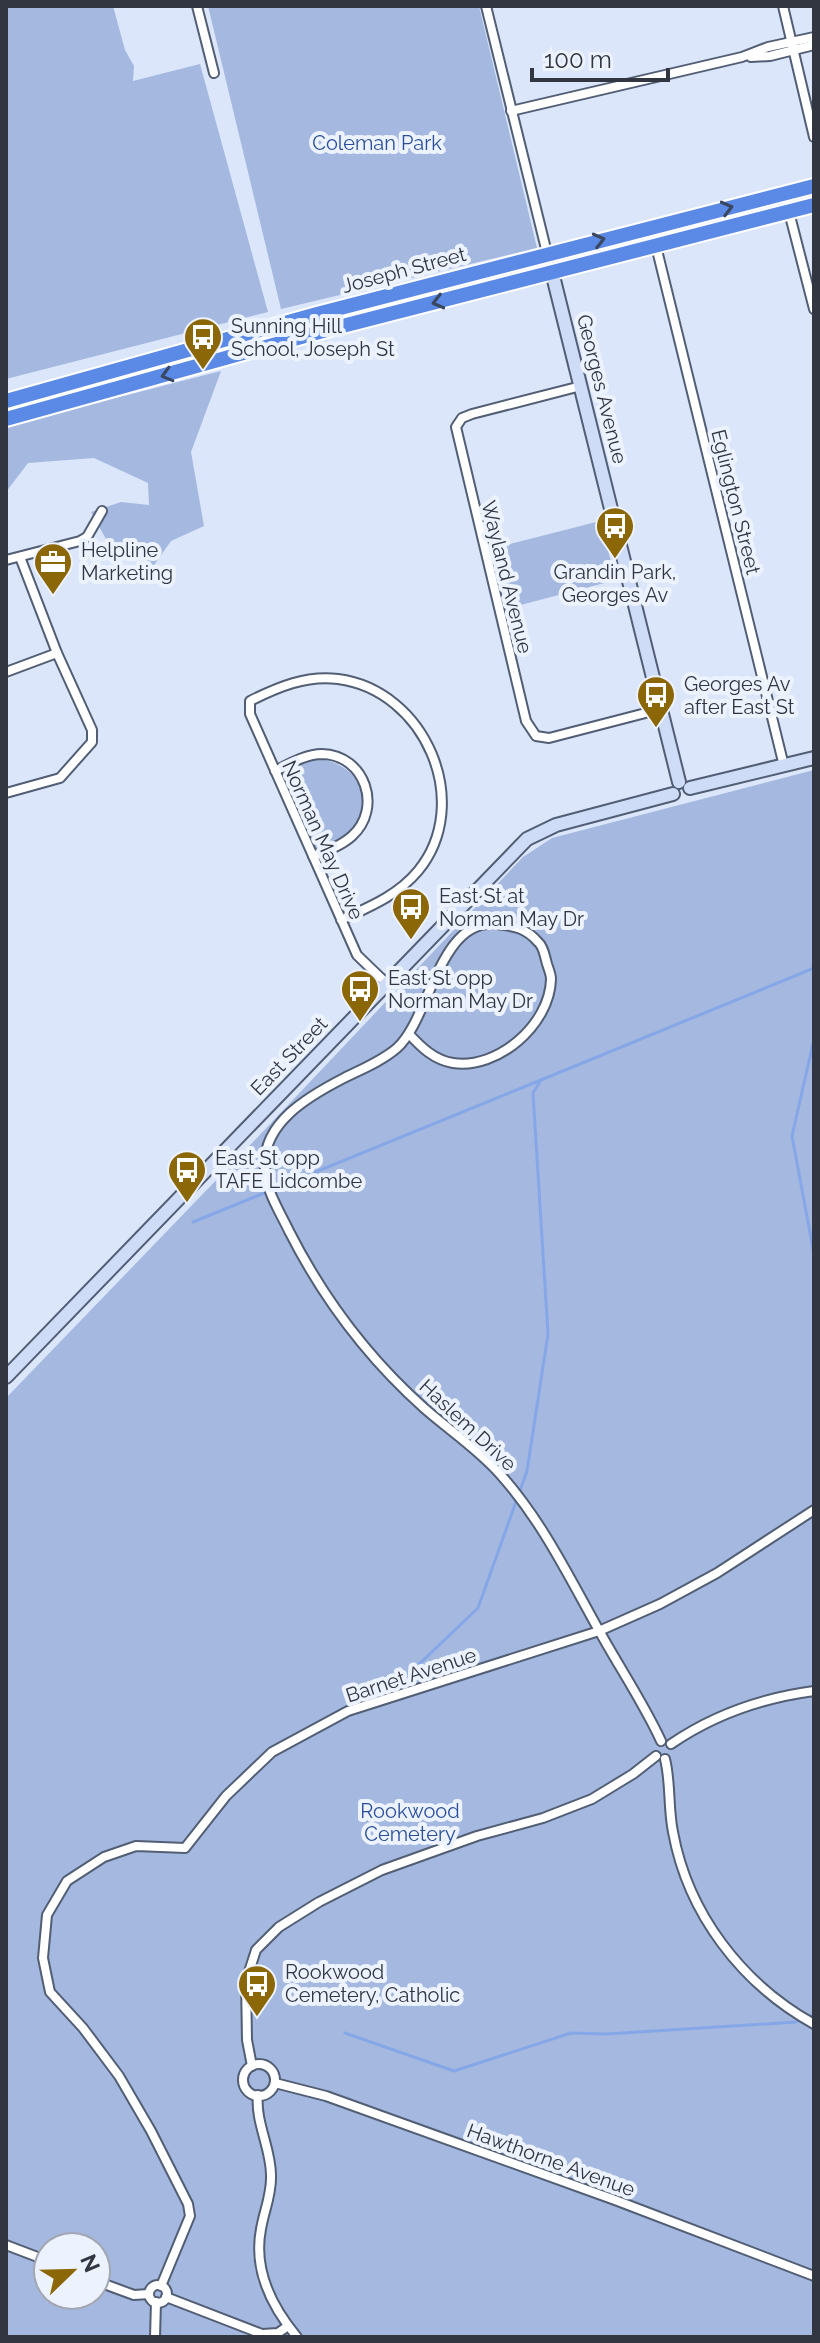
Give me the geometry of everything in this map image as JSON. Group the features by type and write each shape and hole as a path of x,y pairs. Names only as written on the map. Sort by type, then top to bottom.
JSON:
{"highway":[{"name":"Joseph Street","path":"6,401 317,314 814,186"},
{"name":"Joseph Street","path":"6,419 311,335 814,205"},
{"name":"Georges Avenue","path":"547,253 552,272"}],"main road":[{"name":"Georges Avenue","path":"552,272 680,788"},
{"name":"East Street","path":"6,1377 519,846 536,833 556,825 680,788 814,758"}],"street":[{"path":"197,6 214,73"},
{"name":"Georges Avenue","path":"486,6 547,253"},
{"path":"783,6 814,137"},
{"path":"792,46 814,37"},
{"path":"511,111 792,46 814,45"},
{"path":"789,212 814,309"},
{"name":"Eglington Street","path":"656,246 784,766"},
{"name":"Wayland Avenue","path":"581,386 472,414 462,418 456,427 515,677 528,727 542,738 661,709"},
{"path":"6,560 80,541 87,537 102,511"},
{"path":"6,793 60,778 92,742 92,730 57,653 20,557"},
{"path":"6,672 57,653"},
{"name":"Norman May Drive","path":"341,920 388,898 418,871 436,842 443,809 439,772 425,738 400,708 376,690 338,679 300,680 250,701 250,714 341,920 357,955 386,983"},
{"path":"275,771 320,754 336,756 359,773 367,787 367,814 361,826 341,844 313,856"},
{"path":"485,922 519,926 541,944 551,978 544,1007 529,1029 511,1047 482,1061 454,1063 434,1057 409,1034 437,972 460,936 485,922"},
{"name":"Haslem Drive","path":"409,1034 381,1059 317,1092 291,1112 274,1131 266,1150 265,1168 274,1201 301,1255 344,1323 424,1408 487,1460 523,1503 549,1540 661,1741"},
{"name":"Barnet Avenue","path":"161,2286 190,2216 188,2204 119,2076 83,2028 50,1992 43,1958 47,1915 67,1881 104,1857 136,1846 185,1848 226,1796 272,1752 348,1711 599,1631 660,1604 717,1573 814,1510"},
{"path":"812,2023 769,1995 725,1949 695,1902 672,1830 661,1757 654,1747 661,1741 671,1744 699,1726 740,1708 767,1699 814,1691"},
{"path":"252,2066 247,2040 246,1981 256,1950 279,1927 319,1902 382,1870 592,1799 672,1753 671,1744"},
{"path":"264,2064 270,2068 275,2083 268,2093 258,2095 250,2092 244,2083 246,2071 252,2066 264,2064"},
{"name":"Hawthorne Avenue","path":"275,2083 326,2096 615,2200 814,2276"},
{"path":"258,2095 258,2113 271,2175 260,2233 260,2263 271,2298 297,2337"},
{"path":"6,2245 32,2255"},
{"path":"149,2294 154,2286 161,2286 166,2290 166,2297"},
{"path":"112,2287 129,2294 149,2294 156,2302 155,2337"},
{"path":"156,2302 166,2297 267,2335 278,2333 288,2326"}],"green space":[{"path":"6,6 113,6 125,50 134,66 133,81 200,64 268,312 6,379"},
{"name":"Coleman Park","path":"208,6 479,6 537,248 281,309"},
{"path":"221,371 191,452 204,526 171,541 154,565 111,548 91,512 121,502 149,505 148,483 94,458 28,463 6,492 6,426"},
{"path":"600,521 616,580 509,608 494,548"},
{"path":"315,759 336,764 354,776 364,795 365,806 362,818 354,829 316,850 282,773"},
{"name":"Rookwood Cemetery","path":"814,770 814,2337 6,2337 6,1398 523,857 552,838"}],"waterway":[{"path":"395,1687 478,1608 527,1471 548,1334 533,1093 541,1080 814,968"},
{"path":"814,1039 792,1136 814,1254"},
{"path":"193,1222 541,1080"},
{"path":"345,2033 454,2071 571,2033 607,2034 796,2022 814,2014"}],"place":[{"name":"Sunning Hill School, Joseph St","path":"203,371"},
{"name":"Grandin Park, Georges Av","path":"615,560"},
{"name":"Helpline Marketing","path":"53,596"},
{"name":"Georges Av after East St","path":"656,729"},
{"name":"East St at Norman May Dr","path":"411,941"},
{"name":"East St opp Norman May Dr","path":"360,1023"},
{"name":"East St opp TAFE Lidcombe","path":"187,1204"},
{"name":"Rookwood Cemetery, Catholic","path":"257,2018"}]}
